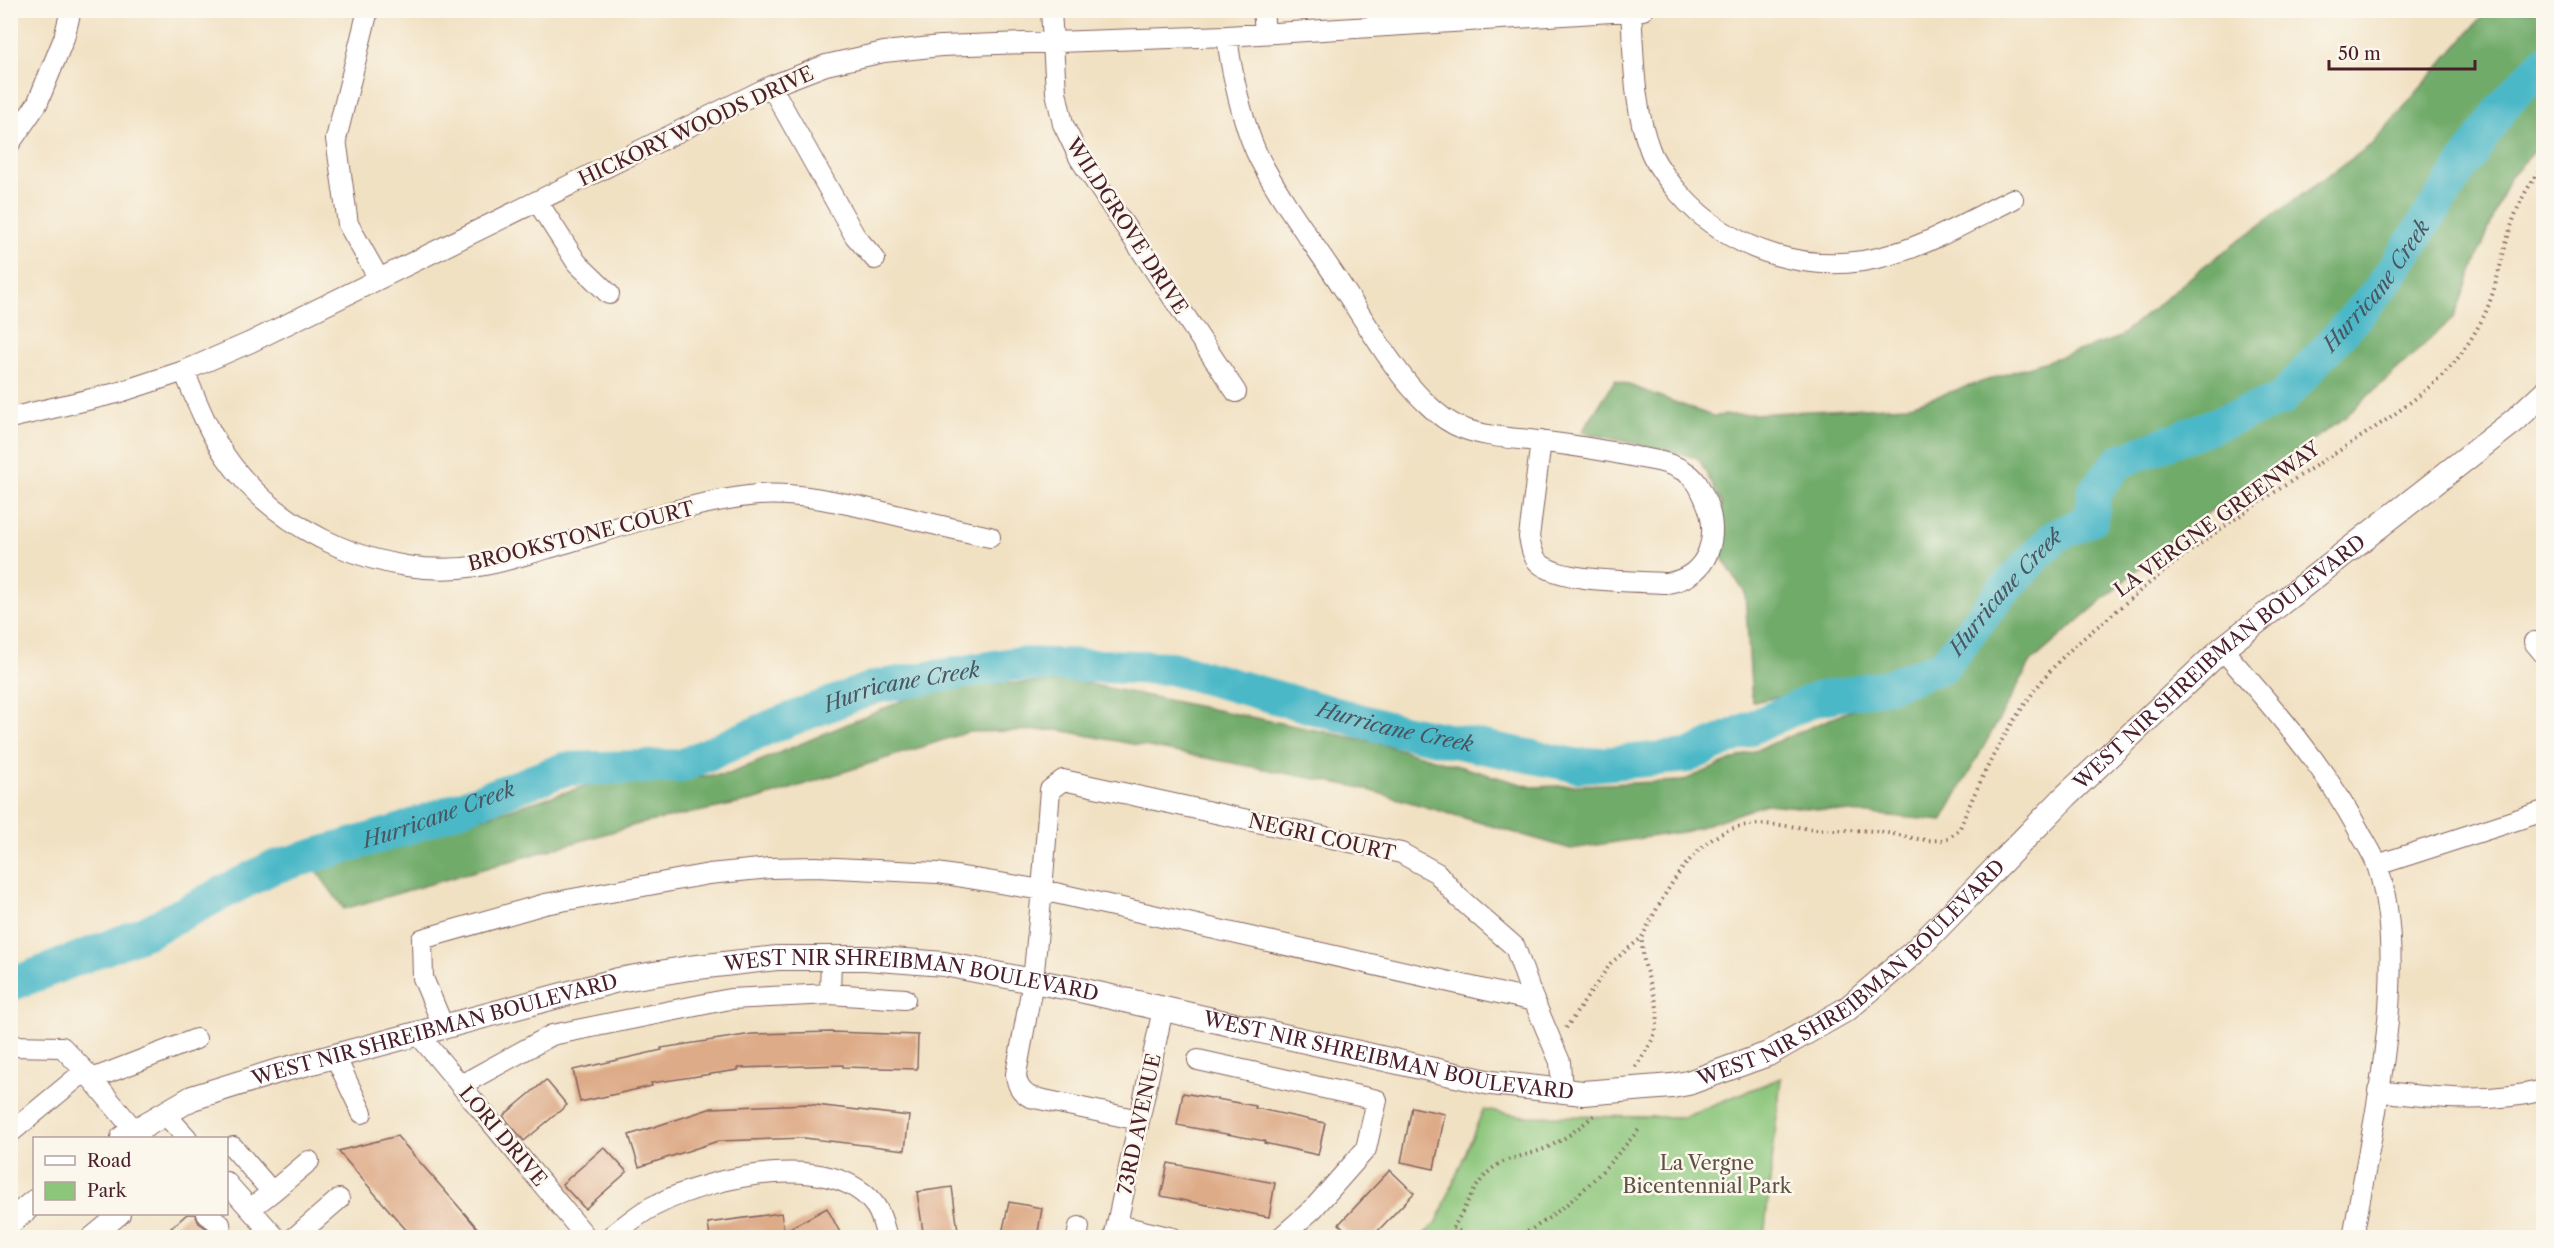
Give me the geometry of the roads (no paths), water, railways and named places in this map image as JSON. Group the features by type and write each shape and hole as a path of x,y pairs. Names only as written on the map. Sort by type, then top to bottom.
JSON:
{"main road":[{"name":"WEST NIR SHREIBMAN BOULEVARD","path":"126,1137 192,1098 335,1056 618,980 689,968 777,958 866,958 944,964 1033,981 1491,1083 1573,1092 1688,1083 1768,1054 1847,1010 1913,953 2066,796 2222,649 2505,428 2544,393"},
{"path":"10,1222 33,1203"}],"street":[{"path":"10,143 37,104 64,38 71,10"},
{"path":"368,10 336,139 348,224 379,279"},
{"name":"WILDGROVE DRIVE","path":"1051,10 1056,92 1063,124 1080,159 1236,393"},
{"path":"1263,10 1265,33"},
{"path":"1635,11 1635,92 1650,151 1690,206 1717,228 1744,244 1778,256 1810,263 1852,263 1893,254 1933,238 2013,199"},
{"name":"HICKORY WOODS DRIVE","path":"10,418 117,393 184,371 251,342 771,86 826,65 884,52 940,46 1227,36 1469,16 1635,11"},
{"path":"1227,36 1239,98 1258,156 1278,190 1408,383 1424,402 1442,417 1461,428 1487,434 1541,441 1607,451 1672,464 1687,472 1697,482 1711,512 1714,529 1711,544 1702,564 1693,574 1680,581 1668,583 1581,578 1550,570 1538,562 1532,551 1529,537 1541,441"},
{"path":"771,86 855,236 875,259"},
{"path":"537,201 577,263 609,294"},
{"name":"BROOKSTONE COURT","path":"184,371 202,413 226,457 252,488 292,522 350,551 391,563 434,570 478,566 699,506 759,495 824,499 990,537"},
{"path":"2222,649 2274,709 2338,791 2377,865 2388,914 2392,967 2378,1091 2354,1238"},
{"name":"NEGRI COURT","path":"1140,1120 1030,1097 1022,1092 1017,1083 1016,1074 1033,981 1050,790 1063,780 1401,853 1437,873 1458,897 1515,947 1534,1001 1573,1092"},
{"path":"2377,865 2544,811"},
{"path":"444,1028 423,978 422,939 545,904 709,874 816,867 938,873 1042,890 1534,1001"},
{"path":"830,994 831,958"},
{"path":"461,1085 552,1035 730,999 830,994 905,999"},
{"name":"73RD AVENUE","path":"1115,1231 1163,1010"},
{"name":"LORI DRIVE","path":"419,1035 586,1238"},
{"path":"10,1133 88,1075 196,1039"},
{"path":"10,1046 62,1047 88,1075 126,1137"},
{"path":"335,1056 362,1113"},
{"path":"1198,1060 1377,1100 1366,1149 1312,1209 1280,1238"},
{"path":"2378,1091 2446,1099 2518,1097 2544,1090"},
{"path":"165,1114 186,1137"},
{"path":"233,1147 272,1192"},
{"path":"250,1209 309,1161"},
{"path":"609,1238 656,1204 694,1188 758,1174 799,1173 830,1176 849,1183 864,1194 876,1207 883,1221 886,1238"},
{"path":"228,1184 276,1238"},
{"path":"294,1238 339,1199"},
{"path":"91,1238 119,1215"},
{"path":"208,1215 220,1224 222,1238"},
{"path":"1115,1231 1173,1238"}],"waterway":[{"name":"Hurricane Creek","path":"10,983 147,932 271,868 399,831 565,769 681,766 770,727 875,687 1013,664 1171,668 1387,728 1579,766 1688,756 1816,699 1888,686 1943,666 2000,594 2054,537 2092,519 2094,492 2120,461 2282,399 2380,289 2504,105 2544,62"}],"park label":[{"name":"La Vergne Bicentennial Park","path":"1707,1174"}]}
